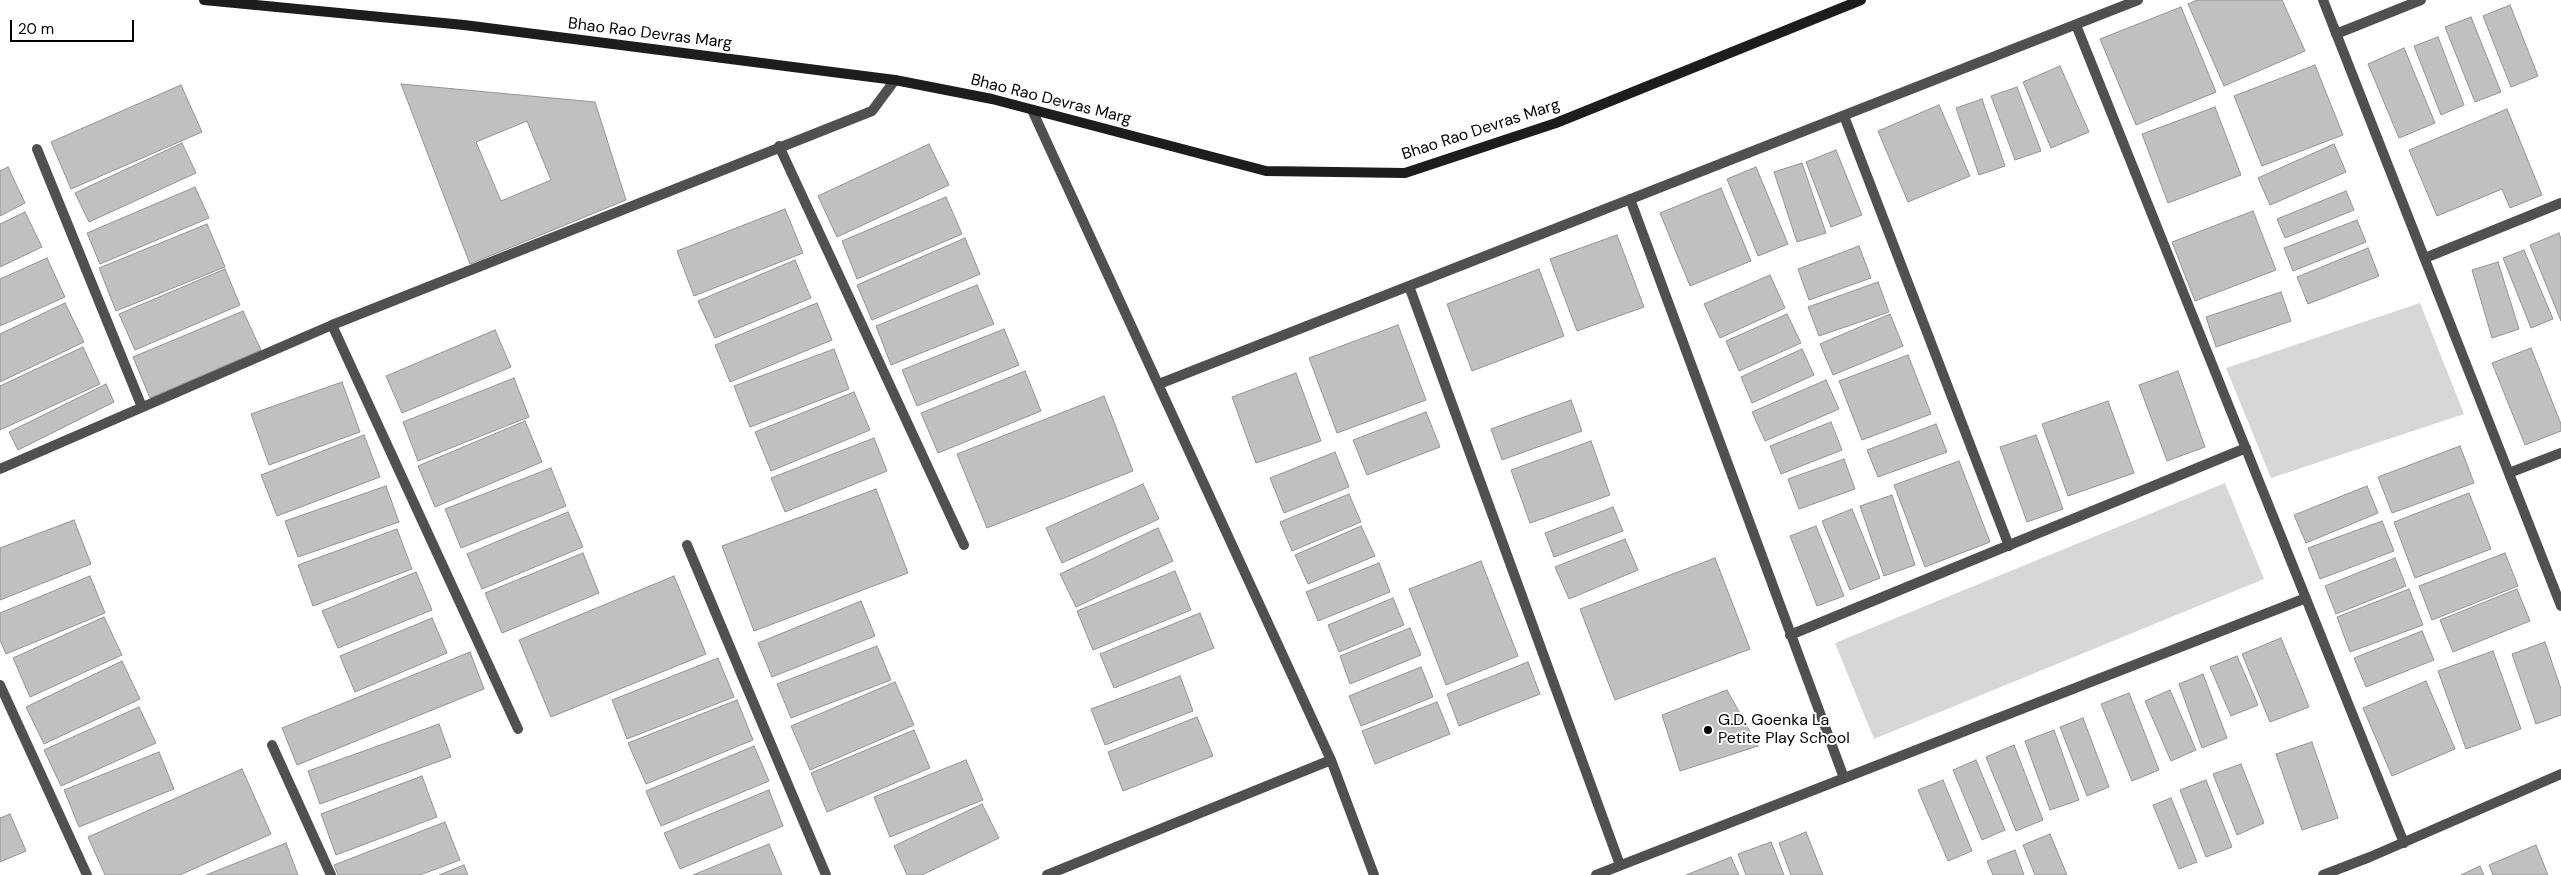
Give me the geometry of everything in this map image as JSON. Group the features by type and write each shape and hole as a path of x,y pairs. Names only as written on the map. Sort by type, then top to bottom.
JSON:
{"street":[{"name":"Bhao Rao Devras Marg","path":"204,0 464,25 895,80 992,99 1266,171 1404,173 1556,124 1861,0"},
{"path":"1158,384 2138,0"},
{"path":"2323,0 2561,606"},
{"path":"2336,34 2421,0"},
{"path":"2076,24 2404,843"},
{"path":"0,469 332,325 779,146 872,111 895,80"},
{"path":"1032,110 1332,760 1374,875"},
{"path":"1844,116 2009,546"},
{"path":"779,146 964,544"},
{"path":"37,149 142,407"},
{"path":"1630,199 1844,778"},
{"path":"2424,258 2561,203"},
{"path":"1409,286 1620,866"},
{"path":"332,325 518,729"},
{"path":"1790,635 2246,448"},
{"path":"2509,473 2561,453"},
{"path":"688,544 826,875"},
{"path":"1596,875 2306,598"},
{"path":"0,685 87,875"},
{"path":"272,745 331,875"},
{"path":"1047,875 1332,760"},
{"path":"2323,875 2404,843 2561,774"}],"shaded area":[{"path":"2420,303 2464,414 2271,478 2226,368"},
{"path":"2225,483 2264,579 1874,739 1835,643"}],"building":[{"path":"2197,0 2282,0 2305,51 2224,86 2188,4"},
{"path":"2510,5 2538,76 2511,87 2483,16"},
{"path":"2181,7 2216,92 2136,125 2100,39"},
{"path":"2471,17 2501,92 2475,102 2445,27"},
{"path":"2438,37 2464,105 2441,115 2414,46"},
{"path":"2404,48 2435,123 2399,138 2368,64"},
{"path":"2315,65 2343,135 2262,166 2234,96"},
{"path":"2060,66 2089,132 2051,148 2023,82"},
{"path":"401,84 595,102 626,200 470,264","holes":["527,121 551,180 501,201 476,142"]},
{"path":"181,85 202,132 71,189 51,142"},
{"path":"2017,87 2041,151 2015,160 1991,96"},
{"path":"1982,99 2005,166 1979,175 1956,108"},
{"path":"1939,105 1970,176 1908,202 1878,131"},
{"path":"2215,107 2241,175 2168,203 2142,134"},
{"path":"2507,109 2542,195 2510,208 2502,189 2437,216 2409,150"},
{"path":"182,143 196,173 89,222 75,193"},
{"path":"929,144 949,185 837,237 818,196"},
{"path":"2334,144 2346,172 2270,205 2258,178"},
{"path":"1836,150 1862,215 1831,227 1806,162"},
{"path":"1802,163 1826,233 1797,242 1774,172"},
{"path":"8,167 25,203 0,216 0,171"},
{"path":"1756,167 1788,244 1758,256 1727,179"},
{"path":"195,187 209,218 100,264 87,233"},
{"path":"1721,188 1751,261 1690,286 1660,213"},
{"path":"2346,191 2354,210 2285,238 2277,219"},
{"path":"946,197 962,234 857,279 842,241"},
{"path":"785,209 803,253 694,296 677,251"},
{"path":"2253,211 2276,270 2195,301 2172,242"},
{"path":"25,212 42,247 0,267 0,224"},
{"path":"2357,220 2366,242 2293,271 2284,248"},
{"path":"207,224 225,267 116,311 99,268"},
{"path":"2559,233 2561,239 2561,321 2530,245"},
{"path":"1617,235 1644,307 1577,331 1550,259"},
{"path":"965,238 980,274 872,320 857,285"},
{"path":"1859,246 1871,278 1809,300 1798,269"},
{"path":"2368,248 2379,276 2308,304 2297,277"},
{"path":"2524,250 2553,319 2531,328 2503,258"},
{"path":"47,258 65,297 0,326 0,279"},
{"path":"795,260 811,298 715,338 698,301"},
{"path":"2498,262 2519,329 2492,338 2472,270"},
{"path":"225,269 240,305 135,350 119,314"},
{"path":"1539,269 1564,336 1472,371 1447,304"},
{"path":"1770,275 1785,308 1720,338 1704,304"},
{"path":"1878,282 1889,312 1819,336 1808,307"},
{"path":"977,285 994,324 891,365 876,326"},
{"path":"2281,292 2291,321 2216,347 2206,317"},
{"path":"65,303 84,342 0,382 0,334"},
{"path":"817,303 832,340 730,382 715,345"},
{"path":"243,311 261,350 150,398 133,357"},
{"path":"1787,314 1801,343 1739,371 1726,341"},
{"path":"1890,314 1903,346 1833,375 1820,344"},
{"path":"1398,325 1426,400 1337,433 1309,358"},
{"path":"1004,329 1019,365 917,406 902,370"},
{"path":"495,330 511,367 402,413 386,376"},
{"path":"83,347 100,384 0,430 0,386"},
{"path":"2531,348 2561,424 2561,431 2525,445 2492,363"},
{"path":"834,349 849,389 750,427 734,386"},
{"path":"1802,349 1814,375 1752,403 1741,377"},
{"path":"1908,355 1931,414 1862,440 1839,381"},
{"path":"1025,371 1041,411 938,453 921,413"},
{"path":"2178,371 2205,447 2167,461 2139,385"},
{"path":"1296,373 1321,441 1256,463 1232,397"},
{"path":"514,378 529,417 418,461 403,422"},
{"path":"1826,380 1839,409 1765,441 1752,412"},
{"path":"342,382 360,432 269,465 251,414"},
{"path":"106,384 114,402 18,450 9,432"},
{"path":"854,392 870,430 771,471 755,432"},
{"path":"1104,396 1133,471 987,528 957,454"},
{"path":"1571,400 1582,431 1502,460 1491,429"},
{"path":"2108,401 2134,473 2068,496 2042,424"},
{"path":"1426,412 1440,447 1367,475 1353,440"},
{"path":"525,421 542,462 435,507 418,466"},
{"path":"1831,422 1842,450 1781,474 1770,446"},
{"path":"1936,424 1947,452 1878,477 1867,450"},
{"path":"364,435 380,477 277,516 261,475"},
{"path":"2036,435 2063,509 2027,522 2000,447"},
{"path":"874,438 887,471 785,512 771,478"},
{"path":"1591,441 1610,495 1530,523 1511,470"},
{"path":"2460,446 2474,483 2392,513 2378,477"},
{"path":"1335,452 1349,487 1284,513 1270,478"},
{"path":"1844,459 1855,489 1799,509 1788,479"},
{"path":"1959,461 1990,542 1925,567 1894,485"},
{"path":"551,468 566,506 461,548 445,509"},
{"path":"1143,484 1159,519 1062,563 1046,528"},
{"path":"386,486 399,522 298,557 285,521"},
{"path":"2367,486 2378,513 2306,543 2294,515"},
{"path":"876,489 908,573 754,631 722,546"},
{"path":"2469,493 2491,549 2415,578 2394,522"},
{"path":"1349,494 1361,522 1292,551 1280,522"},
{"path":"1892,495 1915,565 1884,576 1860,506"},
{"path":"1613,507 1623,531 1554,557 1545,533"},
{"path":"1852,509 1880,578 1850,590 1822,521"},
{"path":"568,512 583,547 482,589 467,554"},
{"path":"74,520 91,564 0,600 0,548"},
{"path":"2382,521 2394,551 2320,579 2308,548"},
{"path":"1361,526 1375,556 1308,584 1295,555"},
{"path":"1816,526 1844,596 1817,606 1790,536"},
{"path":"1158,528 1173,561 1076,607 1060,574"},
{"path":"397,529 412,569 313,606 298,565"},
{"path":"1625,539 1638,570 1569,599 1555,567"},
{"path":"583,553 599,593 502,633 485,593"},
{"path":"2505,553 2518,586 2432,620 2419,586"},
{"path":"1715,558 1750,649 1615,700 1580,609"},
{"path":"2395,558 2406,586 2336,614 2325,586"},
{"path":"1481,561 1518,656 1446,685 1409,589"},
{"path":"1379,563 1390,592 1318,621 1306,592"},
{"path":"1175,571 1191,610 1093,650 1077,611"},
{"path":"416,572 432,610 338,648 322,611"},
{"path":"90,576 105,613 6,654 0,640 0,613"},
{"path":"674,576 706,654 551,717 519,640"},
{"path":"2409,589 2423,625 2350,652 2337,617"},
{"path":"2517,589 2530,621 2453,652 2440,620"},
{"path":"1393,598 1404,625 1339,652 1328,625"},
{"path":"861,601 875,636 772,677 758,643"},
{"path":"1200,613 1214,648 1114,688 1100,654"},
{"path":"104,617 122,655 30,697 13,658"},
{"path":"432,618 447,653 355,692 340,656"},
{"path":"1410,628 1421,655 1350,684 1340,656"},
{"path":"2422,631 2434,660 2366,687 2354,658"},
{"path":"2281,638 2309,707 2270,722 2242,654"},
{"path":"2545,642 2561,689 2561,715 2536,724 2512,654"},
{"path":"877,646 891,680 791,718 777,684"},
{"path":"2493,651 2521,729 2466,749 2438,671"},
{"path":"470,652 484,689 297,765 282,728"},
{"path":"2237,656 2258,705 2231,716 2210,667"},
{"path":"718,658 734,697 627,739 612,700"},
{"path":"122,661 140,699 44,744 26,707"},
{"path":"1528,662 1540,694 1459,726 1447,694"},
{"path":"1421,667 1433,697 1361,726 1349,696"},
{"path":"2203,674 2227,738 2202,748 2179,684"},
{"path":"1180,676 1193,711 1105,745 1091,709"},
{"path":"2426,681 2455,749 2392,776 2363,708"},
{"path":"895,682 914,725 810,770 791,726"},
{"name":"G.D. Goenka La Petite Play School","path":"1727,690 1758,746 1680,771 1662,715"},
{"path":"2170,690 2196,750 2171,761 2145,701"},
{"path":"2129,693 2159,770 2132,781 2101,704"},
{"path":"737,700 753,740 646,784 628,743"},
{"path":"1437,702 1450,734 1375,764 1362,731"},
{"path":"139,707 156,743 61,786 44,750"},
{"path":"1197,717 1213,756 1123,791 1108,752"},
{"path":"2083,718 2109,787 2087,796 2060,727"},
{"path":"439,724 451,757 320,804 308,771"},
{"path":"914,730 930,768 827,812 811,773"},
{"path":"2054,730 2079,800 2050,810 2025,741"},
{"path":"2312,742 2338,818 2302,830 2276,754"},
{"path":"2014,745 2043,820 2016,831 1986,757"},
{"path":"754,746 769,781 661,826 646,791"},
{"path":"159,752 174,789 79,827 64,790"},
{"path":"966,760 983,800 890,837 874,797"},
{"path":"1976,760 2005,830 1982,840 1953,770"},
{"path":"2241,764 2264,823 2237,835 2213,774"},
{"path":"242,769 271,834 180,875 105,875 88,837"},
{"path":"422,776 437,817 336,855 321,814"},
{"path":"1943,780 1972,851 1948,861 1918,790"},
{"path":"2206,780 2232,847 2206,857 2180,790"},
{"path":"769,790 783,826 680,869 664,833"},
{"path":"2171,798 2197,862 2179,869 2153,805"},
{"path":"982,804 999,838 922,875 907,875 894,846"},
{"path":"10,814 26,851 0,862 0,818"},
{"path":"445,822 460,860 420,875 338,875 334,865"},
{"path":"1806,832 1823,875 1791,875 1779,843"},
{"path":"2050,834 2067,875 2035,875 2023,845"},
{"path":"1771,842 1784,875 1746,875 1738,854"},
{"path":"286,843 298,875 206,875"},
{"path":"769,844 782,875 693,875"},
{"path":"2536,845 2548,875 2493,875 2489,865"},
{"path":"2015,850 2024,875 1993,875 1987,861"},
{"path":"1731,857 1739,875 1686,875"},
{"path":"464,865 468,875 439,875"},
{"path":"2480,866 2484,875 2461,875"}],"place":[{"name":"G.D. Goenka La Petite Play School","path":"1708,730"}]}
